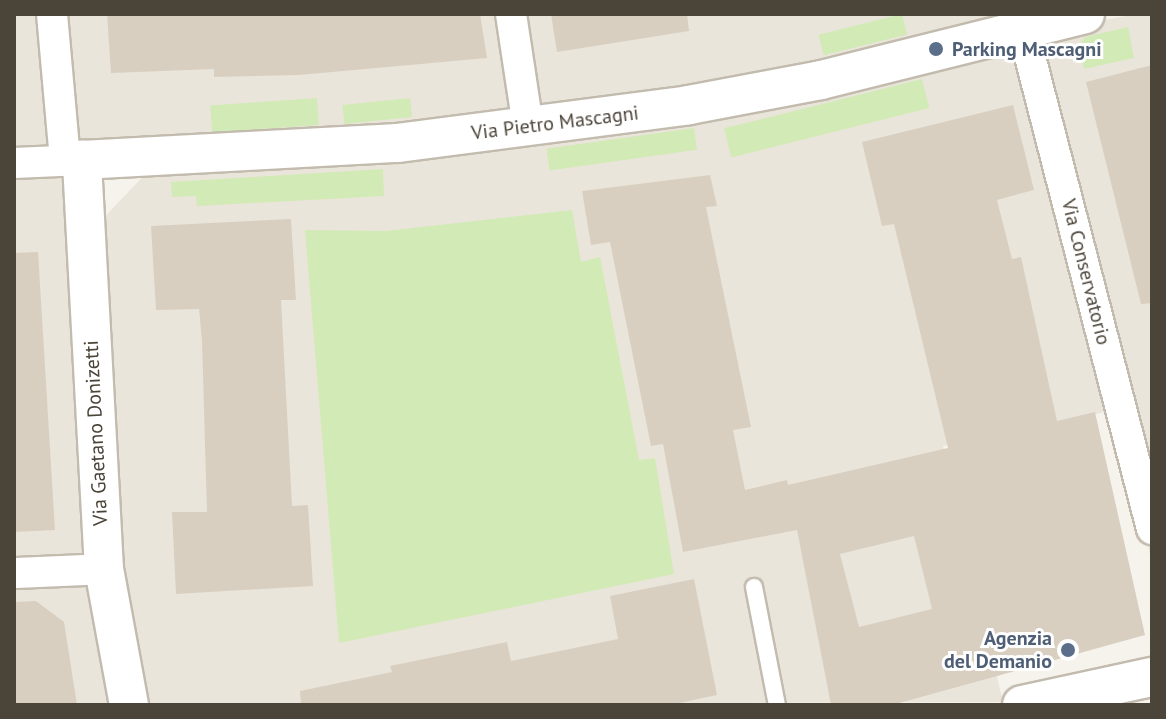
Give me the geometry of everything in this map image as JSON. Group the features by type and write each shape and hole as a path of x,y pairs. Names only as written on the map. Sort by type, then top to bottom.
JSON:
{"street":[{"name":"Via Gaetano Donizetti","path":"52,14 73,160 104,569 129,705"},
{"path":"511,14 528,127"},
{"name":"Via Pietro Mascagni","path":"14,163 398,143 528,127 821,80 1021,22 1085,14"},
{"name":"Via Conservatorio","path":"1021,22 1152,529"},
{"path":"14,573 104,569"},
{"path":"1022,705 1152,677"}],"lane":[{"path":"754,587 777,705"}],"shaded area":[{"path":"14,14 1005,14 744,76 466,130 14,160"},
{"path":"1137,14 1152,14 1152,563 1115,410 943,446 1003,702 140,705 116,583 92,230 154,165 389,148"},
{"path":"62,174 76,233 120,705 14,705 14,176"}],"green space":[{"path":"902,14 907,34 824,55 819,35"},
{"path":"1128,27 1134,58 1084,69 1079,45 1085,37"},
{"path":"922,79 929,108 731,157 724,128"},
{"path":"317,98 319,125 212,132 210,105"},
{"path":"410,98 412,117 344,124 342,105"},
{"path":"694,128 697,150 550,171 546,149"},
{"path":"383,169 384,196 197,206 196,196 172,197 171,182"},
{"path":"572,210 581,262 600,257 639,460 655,458 674,574 339,643 305,230 386,231"}],"building":[{"path":"107,14 480,14 487,58 299,75 214,77 214,69 111,73"},
{"path":"551,14 687,14 689,31 557,52"},
{"path":"1152,65 1152,303 1141,304 1086,82"},
{"path":"1013,105 1034,190 997,200 1012,259 1021,257 1057,421 1095,412 1145,635 892,705 831,705 797,530 683,552 663,444 651,446 610,242 591,245 582,191 710,175 717,206 706,207 751,427 733,430 745,490 787,480 788,485 948,448 894,224 882,226 862,142","holes":["914,536 932,609 859,627 840,554"]},
{"path":"291,219 296,300 281,300 292,506 308,505 313,586 176,594 172,512 207,512 202,341 199,309 156,310 151,226"},
{"path":"38,252 55,530 14,532 14,253"},
{"path":"694,579 717,695 670,705 301,705 300,691 392,672 390,666 507,642 511,661 618,639 610,596"},
{"path":"36,601 64,622 77,705 14,705 14,602"}],"place":[{"name":"Parking Mascagni","path":"936,49"},
{"name":"Agenzia del Demanio","path":"1068,650"}]}
